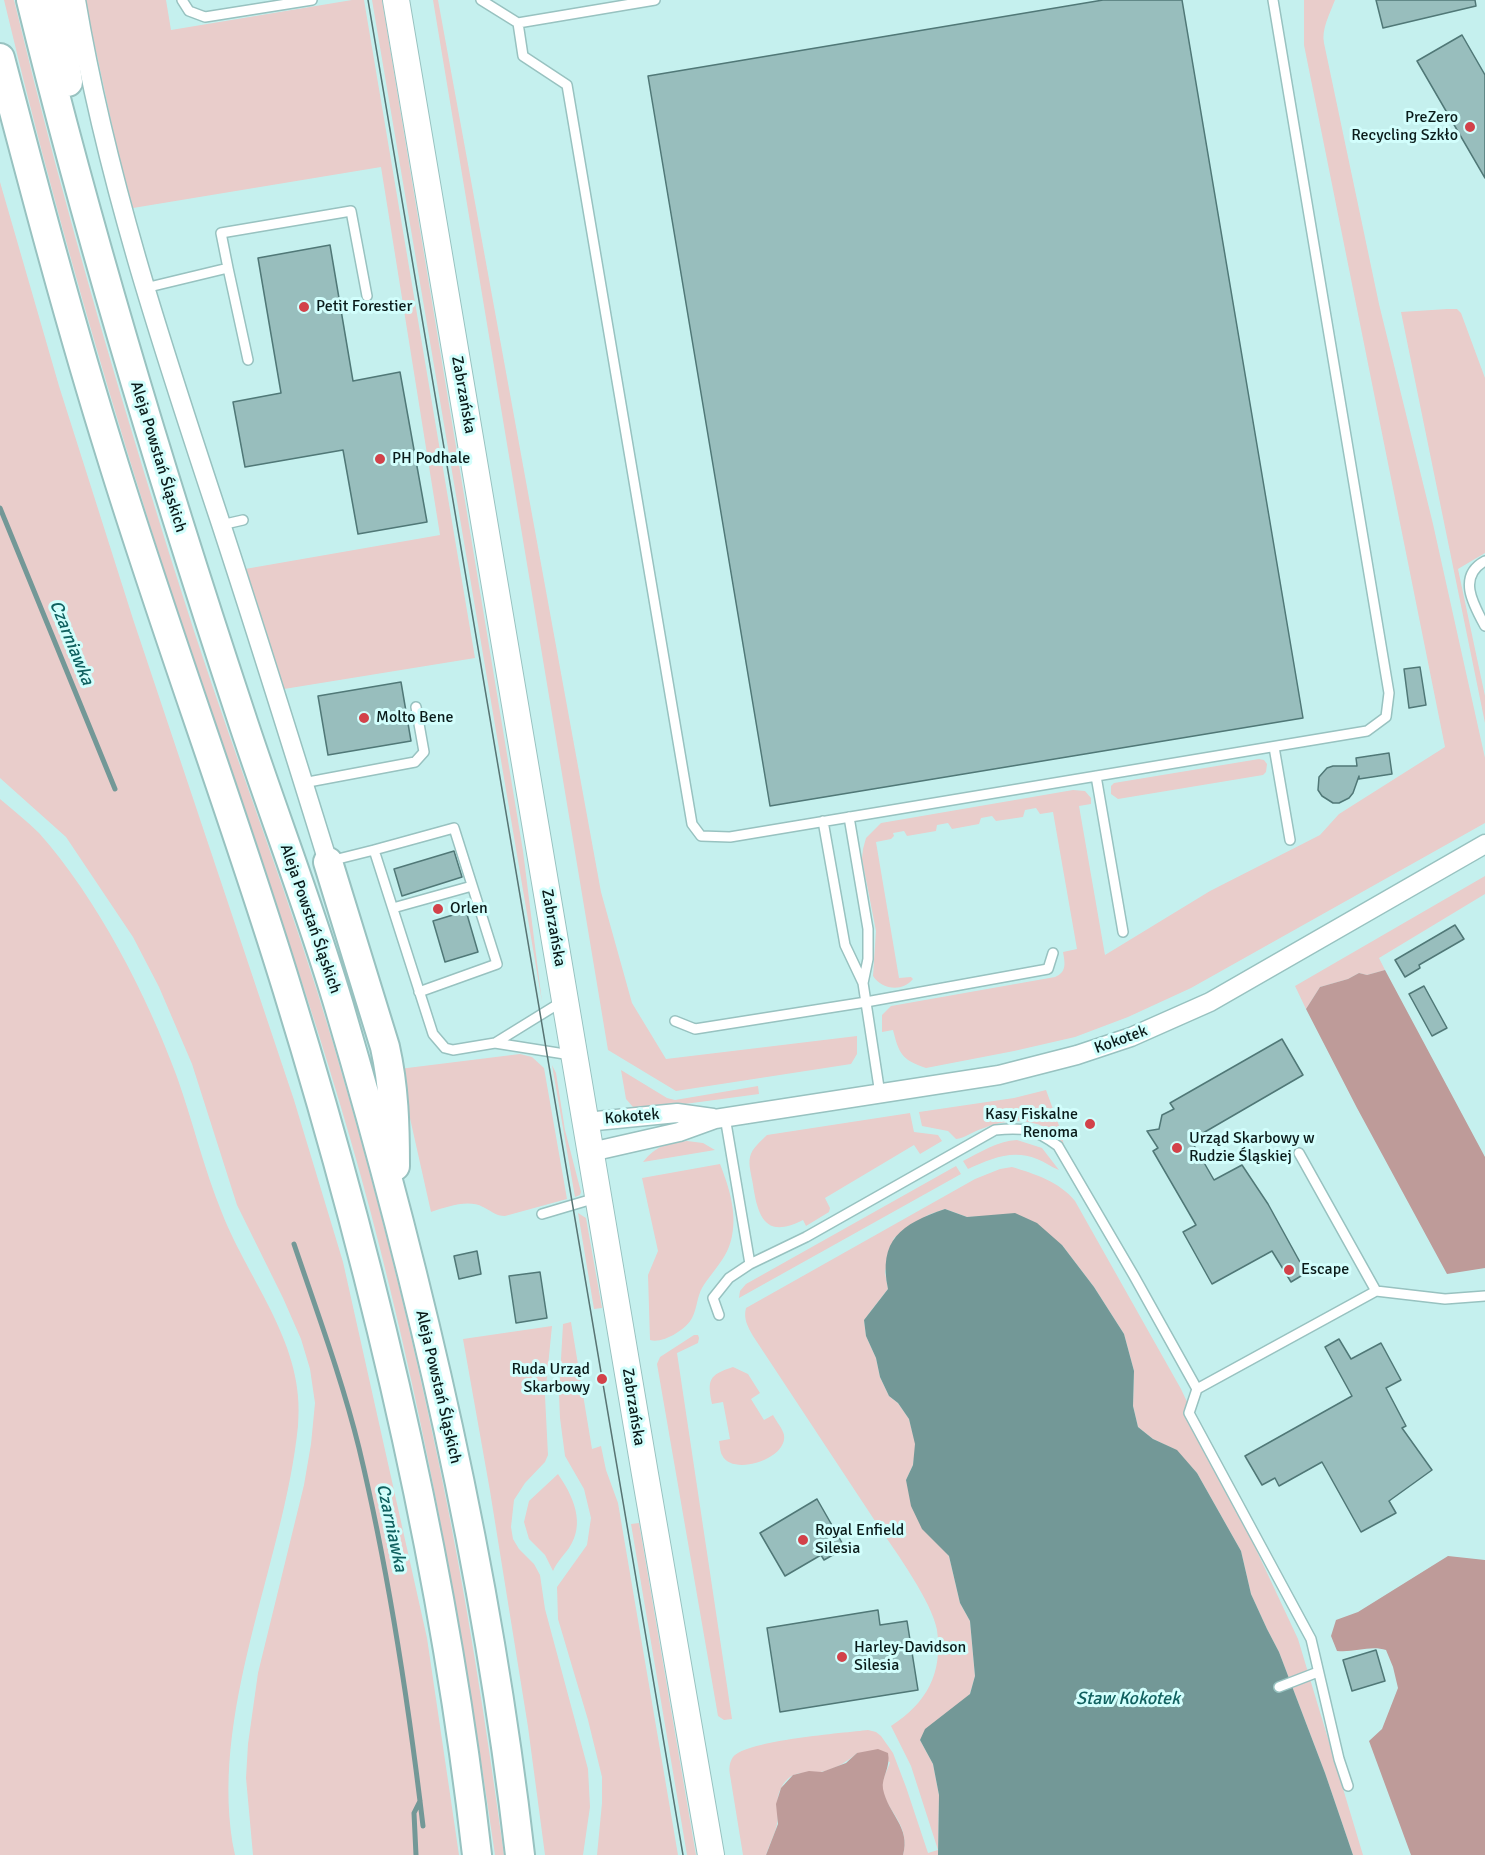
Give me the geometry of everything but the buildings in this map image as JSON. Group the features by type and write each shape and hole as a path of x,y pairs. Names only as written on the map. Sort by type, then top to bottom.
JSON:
{"main road":[{"name":"Aleja Powstań Śląskich","path":"31,0 96,252 165,484 240,715 338,1001 396,1204 463,1496 496,1678 520,1855"},
{"path":"56,0 96,252"},
{"name":"Zabrzańska","path":"396,0 711,1855"},
{"path":"0,58 45,228 110,453 180,671 289,993 362,1250 427,1538 460,1730 477,1855"},
{"path":"0,99 45,228"},
{"path":"328,862 385,1047 392,1079 395,1110 396,1204"}],"street":[{"path":"76,0 107,151 145,288 328,862"},
{"name":"Kokotek","path":"591,1152 679,1132 720,1118 1027,1069 1077,1055 1150,1029 1210,1002 1485,844"},
{"name":"Kokotek","path":"586,1122 677,1113 720,1118"}],"lane":[{"path":"182,0 189,11 205,17 312,0"},
{"path":"481,0 518,23 655,0"},
{"path":"518,23 523,56 567,85 692,824 700,836 729,837 1367,731 1386,717 1389,693 1274,0"},
{"path":"248,360 221,233 351,211 367,296"},
{"path":"145,288 228,268"},
{"path":"221,525 243,520"},
{"path":"1485,561 1474,567 1470,577 1473,603 1485,626"},
{"path":"303,783 415,762 424,752 416,707"},
{"path":"1274,747 1290,840"},
{"path":"1096,776 1123,932"},
{"path":"849,817 870,942 863,983"},
{"path":"823,821 845,945 863,983 880,1094"},
{"path":"328,862 454,828 497,964 419,992"},
{"path":"375,850 433,1034 445,1048 453,1050 495,1043 574,1055"},
{"path":"393,908 472,886"},
{"path":"675,1022 695,1029 866,1002 1048,969 1053,953"},
{"path":"495,1043 565,1000"},
{"path":"720,1118 750,1264"},
{"path":"719,1315 712,1298 729,1278 750,1264 806,1237 995,1130 1015,1128 1040,1133 1058,1146 1197,1389"},
{"path":"1299,1153 1376,1291"},
{"path":"542,1214 598,1197"},
{"path":"1348,1786 1339,1759 1311,1639 1189,1413 1197,1389 1376,1291 1458,1299 1485,1296"},
{"path":"1279,1687 1318,1672"}],"shaded area":[{"path":"4,0 14,0 54,159 145,475 211,683 317,991 363,1148 416,1358 449,1513 475,1659 504,1855 495,1855 469,1683 438,1512 403,1342 360,1173 317,1030 198,675 128,454 62,228"},
{"path":"85,0 166,0 171,30 352,0 364,0 475,658 284,689 245,569 440,535 381,167 133,208 118,153"},
{"path":"372,0 382,0 523,851 542,1002"},
{"path":"433,0 438,0 601,892 632,1003 666,1059 857,1036 857,1054 851,1064 676,1091 608,1050"},
{"path":"1304,0 1335,0 1323,38 1379,304 1433,524 1485,758 1485,823 1191,988 1128,1017 1075,1037 926,1068 903,1055 897,1045 893,1030 882,1032 882,1015 891,1006 1055,977 1063,970 1065,963 1063,952 1077,949 1053,812 1040,814 1036,808 1025,810 1023,817 996,821 992,816 981,818 979,824 952,829 948,823 937,825 936,831 907,836 904,831 893,833 894,836 891,839 876,842 899,978 911,977 913,979 904,986 893,988 877,981 873,976 876,931 862,859 866,838 881,823 1073,790 1085,791 1091,798 1091,804 1079,806 1105,955 1210,891 1320,835 1339,814 1445,747 1304,45"},
{"path":"0,182 59,386 133,619 294,1100 343,1262 427,1638 459,1855 253,1855 246,1778 248,1744 258,1673 304,1485 311,1444 315,1403 310,1369 301,1339 283,1298 237,1205 192,1064 159,987 133,937 66,837 0,778"},
{"path":"1457,309 1461,313 1485,378 1485,553 1458,569 1485,696 1485,723 1401,312"},
{"path":"1264,760 1267,764 1263,775 1118,799 1111,794 1111,786 1114,783"},
{"path":"0,799 39,833 81,887 135,981 151,1013 177,1077 222,1213 274,1316 293,1369 298,1397 298,1426 290,1478 238,1695 231,1749 229,1803 235,1855 0,1855"},
{"path":"1485,876 1485,894 1379,958 1385,970 1367,975 1359,973 1348,979 1320,987 1306,1009 1295,986"},
{"path":"1385,970 1485,1157 1485,1268 1447,1274 1306,1009 1320,987 1348,979 1359,973 1367,975"},
{"path":"520,1054 532,1057 544,1068 567,1199 505,1216 471,1204 431,1212 399,1069"},
{"path":"552,1065 556,1073 565,1130 581,1192 575,1197"},
{"path":"621,1070 667,1098 675,1100 758,1086 759,1094 655,1108 633,1107 626,1099"},
{"path":"1046,1090 1064,1146 1048,1129 1027,1122 1004,1122 956,1139 948,1131 922,1126 919,1112 1014,1098"},
{"path":"910,1113 914,1132 938,1135 942,1141 920,1154 914,1145 825,1198 830,1208 829,1212 806,1226 803,1220 780,1227 772,1226 761,1216 755,1197 750,1160 755,1148 767,1135"},
{"path":"1017,1140 1042,1148 1059,1170 1037,1159 1019,1155 1002,1156 968,1169 963,1161 996,1145"},
{"path":"687,1141 703,1143 715,1150 643,1162 662,1146"},
{"path":"720,1164 733,1209 730,1244 724,1257 702,1288 689,1323 667,1338 650,1340 648,1275 658,1251 642,1178"},
{"path":"956,1166 961,1174 739,1298 740,1291 746,1284"},
{"path":"1012,1167 1055,1184 1075,1201 1181,1389 1298,1639 1363,1855 1353,1855 1279,1652 1251,1594 1241,1551 1197,1473 1176,1450 1153,1439 1138,1427 1133,1406 1134,1371 1124,1334 1094,1287 1062,1245 990,1216 967,1217 945,1209 928,1215 894,1238 885,1272 888,1289 864,1320 866,1336 876,1358 880,1377 889,1396 898,1403 909,1419 916,1445 913,1465 906,1480 937,1542 949,1556 960,1603 970,1621 975,1676 970,1694 920,1740 933,1764 939,1795 938,1855 903,1855 905,1843 903,1833 883,1793 882,1785 890,1762 857,1753 842,1764 830,1769 796,1774 786,1781 779,1793 777,1824 766,1855 743,1855 730,1773 733,1757 742,1751 776,1742 868,1730 881,1736 893,1753 928,1853 938,1850 911,1766 891,1726 914,1707 930,1686 935,1673 938,1646 934,1619 904,1563 753,1336 746,1319 746,1308 975,1179"},
{"path":"578,1213 586,1218 602,1308 594,1309"},
{"path":"571,1322 592,1449 601,1446 606,1470 618,1503 678,1855 597,1855 602,1777 588,1720 558,1619 557,1587 587,1545 591,1518 584,1489 565,1456 560,1418 563,1324"},
{"path":"552,1326 545,1396 548,1455 545,1462 525,1483 514,1500 511,1527 513,1539 519,1549 534,1564 540,1575 545,1609 588,1769 590,1807 583,1855 545,1855 528,1727 463,1339"},
{"path":"694,1335 698,1335 698,1343 677,1353 732,1719 724,1720 718,1716 657,1364 660,1357"},
{"path":"733,1367 748,1374 760,1393 751,1399 764,1420 773,1415 784,1435 783,1444 769,1458 747,1465 736,1465 722,1455 719,1441 730,1439 723,1402 712,1404 710,1396 710,1383 714,1376"},
{"path":"558,1474 573,1500 577,1529 569,1548 553,1571 545,1555 529,1539 524,1522 529,1501"},
{"path":"639,1523 696,1855 687,1855 631,1524"},
{"path":"1448,1556 1485,1560 1485,1855 1411,1855 1369,1741 1382,1729 1398,1688 1393,1667 1386,1650 1374,1648 1337,1651 1331,1636 1336,1620 1358,1612"},
{"path":"878,1749 888,1753 883,1789 902,1828 905,1845 903,1855 766,1855 778,1824 776,1804 781,1788 793,1775 809,1771 822,1772 846,1763 857,1753"}],"water":[{"name":"Staw Kokotek","path":"945,1209 967,1217 1015,1213 1037,1223 1062,1245 1094,1287 1124,1334 1134,1371 1133,1406 1138,1427 1153,1439 1177,1450 1197,1473 1241,1551 1251,1594 1279,1652 1353,1855 938,1855 939,1795 933,1764 920,1740 925,1729 970,1694 975,1676 970,1621 960,1603 949,1556 922,1529 911,1506 906,1480 913,1465 915,1444 909,1419 898,1403 889,1396 880,1377 876,1358 866,1336 864,1320 888,1289 886,1258 896,1236 916,1221"}],"waterway":[{"name":"Czarniawka","path":"0,508 115,789"},
{"name":"Czarniawka","path":"294,1244 345,1397 370,1495 397,1636 423,1826"},
{"path":"416,1855 414,1813 420,1801"}],"tram line":[{"path":"368,0 683,1855"}],"place":[{"name":"PreZero Recycling Szkło","path":"1470,127"},
{"name":"Petit Forestier","path":"304,307"},
{"name":"PH Podhale","path":"380,459"},
{"name":"Molto Bene","path":"364,718"},
{"name":"Orlen","path":"438,909"},
{"name":"Kasy Fiskalne Renoma","path":"1090,1124"},
{"name":"Urząd Skarbowy w Rudzie Śląskiej","path":"1177,1148"},
{"name":"Escape","path":"1289,1270"},
{"name":"Ruda Urząd Skarbowy","path":"602,1379"},
{"name":"Royal Enfield Silesia","path":"803,1540"},
{"name":"Harley-Davidson Silesia","path":"842,1657"}]}
